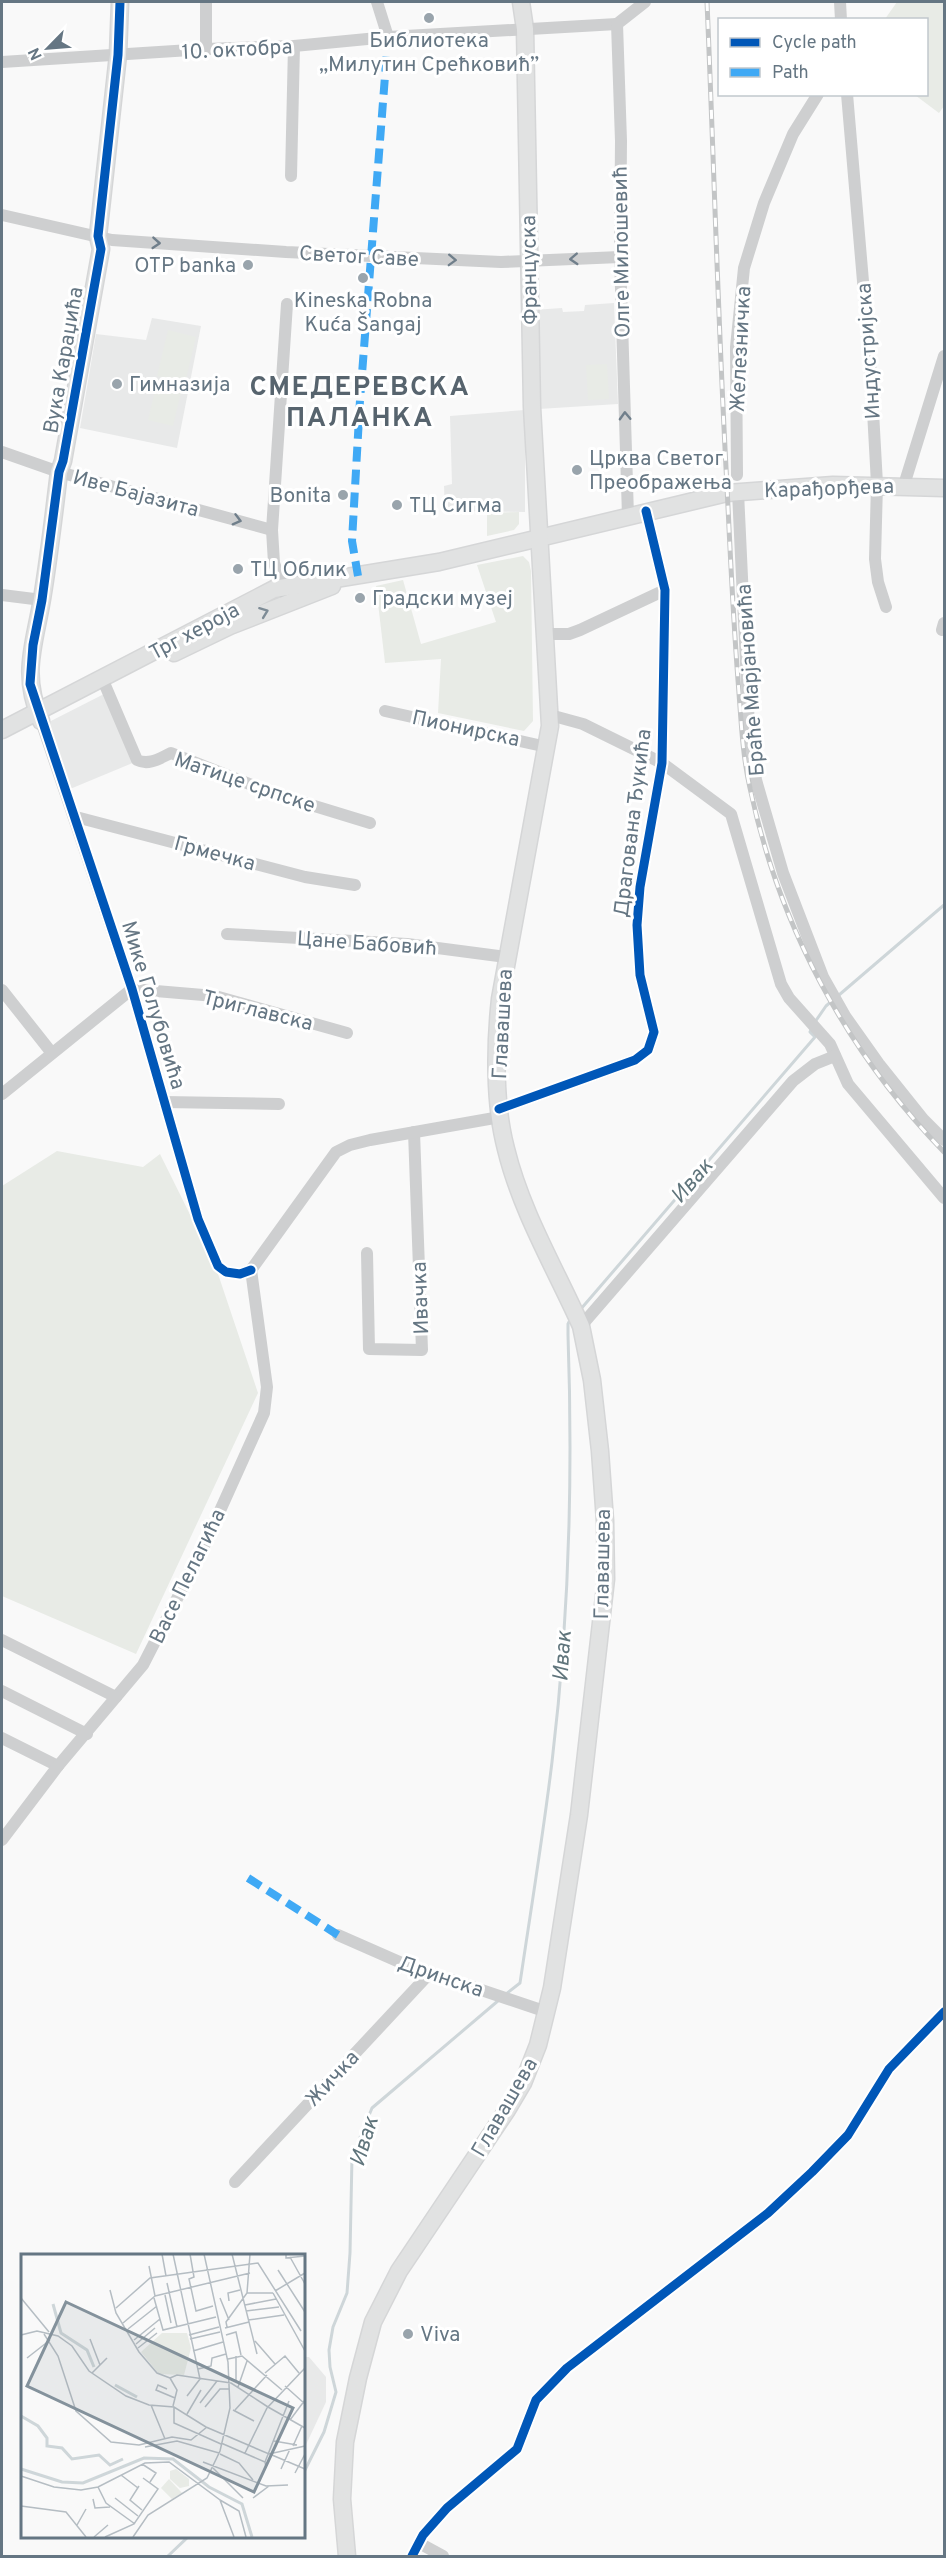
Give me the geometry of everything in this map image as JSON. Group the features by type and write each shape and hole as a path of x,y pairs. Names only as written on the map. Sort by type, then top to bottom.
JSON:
{"main road":[{"name":"Вука Караџића","path":"39,717 31,693 33,645 42,600 59,472 101,249 98,236 118,56 120,2"},
{"name":"Француска","path":"521,2 525,29 532,407 539,539"},
{"name":"Карађорђева","path":"539,539 646,512 737,483 786,487 877,484 945,488"},
{"name":"Трг хероја","path":"39,717 104,683 253,598 281,587 440,562 539,539"},
{"name":"Главашева","path":"347,2556 342,2508 344,2455 357,2378 373,2322 399,2271 519,2090 532,2062 547,2012 579,1815 605,1589 605,1521 592,1380 579,1323 518,1189 506,1149 499,1113 498,1023 506,957 536,815 550,715 543,634 539,539"},
{"name":"Трг хероја","path":"104,683 231,626 358,576"},
{"path":"2,730 39,717"},
{"path":"2,739 39,717"}],"street":[{"path":"206,2 206,49"},
{"path":"377,2 388,37"},
{"path":"616,24 645,2"},
{"path":"840,2 841,18"},
{"name":"10. октобра","path":"2,62 206,49 294,46 388,37 616,24"},
{"name":"Олге Милошевић","path":"616,24 621,141 620,257 628,516"},
{"path":"291,176 294,46"},
{"name":"Железничка","path":"737,483 736,347 744,268 768,193 793,134 817,96"},
{"name":"Индустријска","path":"847,96 871,375 877,484 875,559 878,582 886,607"},
{"name":"Светог Саве","path":"2,214 112,240 286,252 466,260 529,261 620,257"},
{"path":"286,304 272,530 274,563 281,587 289,603"},
{"path":"904,485 945,357"},
{"name":"Иве Бајазита","path":"2,452 59,472 272,530"},
{"name":"Браће Марјановића","path":"737,483 750,727 756,780 783,873 823,977 845,1016 879,1064 923,1119 945,1140"},
{"name":"Драгована Ђукића","path":"251,1270 336,1152 350,1145 370,1140 499,1113 635,1060 648,1050 652,1041 653,1023 640,975 637,925 640,887 662,763 665,590 646,512"},
{"path":"543,634 569,634 665,590"},
{"path":"2,595 42,600"},
{"name":"Матице српске","path":"104,683 137,759 141,762 151,762 171,753 272,793 370,823"},
{"name":"Пионирска","path":"385,711 547,747"},
{"path":"550,715 583,724 662,763 731,813 781,984 801,1013 830,1044 848,1084 945,1198"},
{"name":"Мике Голубовића","path":"39,717 76,817 132,989 198,1219 218,1266 226,1272 240,1274 251,1270"},
{"name":"Грмечка","path":"76,817 305,877 354,885"},
{"name":"Цане Бабовић","path":"227,934 407,944 506,957"},
{"path":"2,1094 51,1052 132,989"},
{"name":"Триглавска","path":"132,989 214,996 347,1033"},
{"path":"2,990 51,1052"},
{"path":"579,1323 793,1081 815,1064 835,1056"},
{"path":"164,1102 279,1104"},
{"name":"Ивачка","path":"367,1253 369,1349 422,1350 414,1132"},
{"name":"Васе Пелагића","path":"2,1840 58,1766 143,1665 204,1544 264,1413 267,1387 251,1270"},
{"path":"2,1640 116,1698"},
{"path":"2,1691 87,1734"},
{"path":"2,1738 58,1766"},
{"name":"Дринска","path":"338,1935 430,1973 547,2012"},
{"name":"Жичка","path":"235,2182 430,1973"},
{"path":"412,2556 419,2543 447,2508 517,2449 536,2400 567,2368 768,2213 812,2172 848,2135 889,2068 945,2012"},
{"path":"419,2543 443,2556"}],"shaded area":[{"path":"897,2 944,2 944,106 939,113 916,96 928,96 928,18 886,18"},
{"path":"614,303 618,404 539,409 533,310 562,308 563,312 584,311 585,305"},
{"path":"152,318 201,326 177,448 80,428 96,334 146,340"},
{"path":"168,330 196,337 185,383 157,376"},
{"path":"607,364 609,399 588,400 586,365"},
{"path":"157,382 182,388 173,426 148,420"},
{"path":"525,410 525,512 445,511 444,486 452,484 450,416"},
{"path":"519,512 519,524 514,530 487,536 487,513"},
{"path":"523,556 529,562 531,571 533,721 524,731 438,713 441,659 385,663 376,586 403,580 421,644 496,622 477,565"},
{"path":"104,694 135,762 70,789 47,723"},
{"path":"57,1151 143,1167 160,1154 215,1265 258,1393 136,1654 2,1596 2,1186"},
{"path":"304,2357 309,2357 326,2377 326,2402 304,2449"}],"waterway":[{"name":"Ивак","path":"839,995 944,905"},
{"name":"Ивак","path":"815,1022 833,1000"},
{"name":"Ивак","path":"580,1310 815,1037 810,1032 812,1028"},
{"name":"Ивак","path":"506,1994 520,1983 545,1817 558,1709 566,1602 570,1495 568,1324 571,1318"},
{"name":"Ивак","path":"304,2472 324,2432 336,2392 330,2367 329,2350 333,2327 347,2293 352,2157 372,2108 499,2000"},
{"name":"Ивак","path":"168,2556 188,2537"}],"railway":[{"path":"707,2 732,583 742,734 750,788 779,889 798,937 821,984 847,1029 876,1072 944,1152"}],"marked path":[{"path":"358,576 352,541 360,400 388,37"},
{"path":"248,1878 338,1935"}],"cycle path":[{"path":"120,2 118,55 98,236 101,249 63,461 59,472 42,600 33,645 30,684 132,989 198,1219 218,1266 226,1272 240,1274 251,1270"},
{"path":"499,1109 635,1060 648,1050 654,1032 640,975 637,925 640,887 662,763 665,590 646,511"},
{"path":"412,2556 423,2535 447,2508 517,2449 536,2400 567,2368 768,2213 812,2172 848,2135 889,2069 944,2012"}],"place":[{"name":"Библиотека „Милутин Срећковић”","path":"429,18"},
{"name":"OTP banka","path":"248,265"},
{"name":"Kineska Robna Kuća Šangaj","path":"363,278"},
{"name":"Гимназија","path":"117,384"},
{"name":"Црква Светог Преображења","path":"577,470"},
{"name":"Bonita","path":"343,495"},
{"name":"ТЦ Сигма","path":"397,505"},
{"name":"ТЦ Облик","path":"238,569"},
{"name":"Градски музеј","path":"360,598"},
{"name":"Viva","path":"408,2334"}],"district":[{"name":"СМЕДЕРЕВСКА ПАЛАНКА","path":"360,402"}]}
